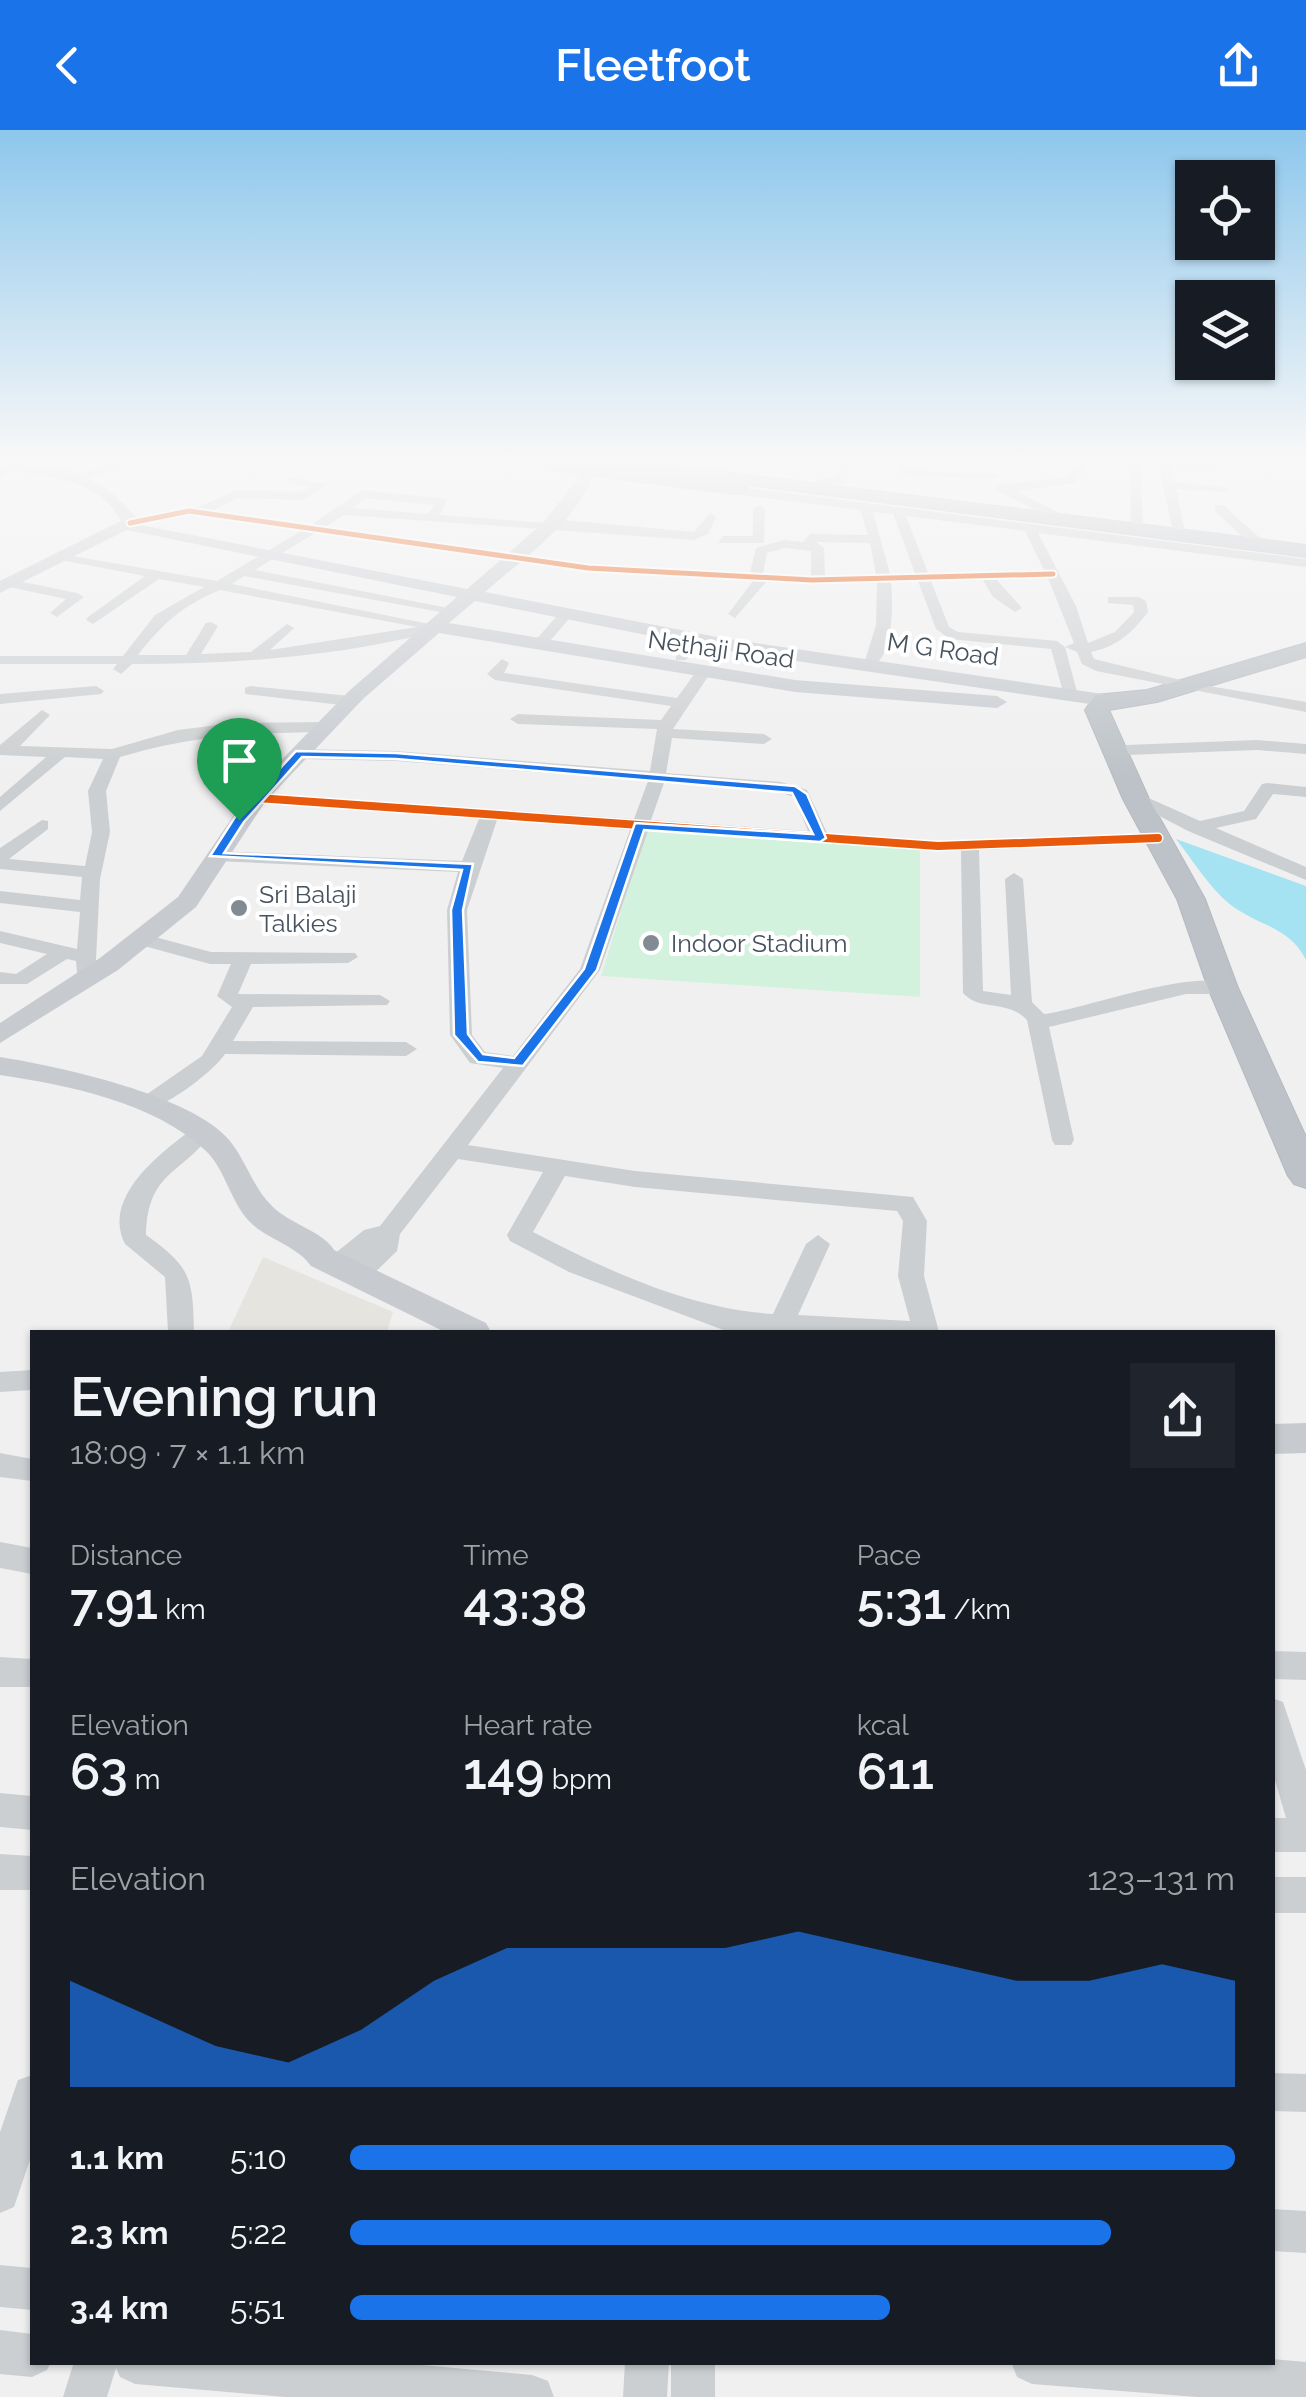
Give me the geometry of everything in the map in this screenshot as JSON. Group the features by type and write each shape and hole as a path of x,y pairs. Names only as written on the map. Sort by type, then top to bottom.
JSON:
{"highway":[{"path":"1306,650 1180,688 1089,701 1095,732 1117,747 1136,799 1191,899 1223,988 1306,1176"}],"main road":[{"path":"7,581 37,567"},
{"name":"M G Road","path":"328,567 696,638 1089,701"},
{"path":"0,1035 85,968 140,939 187,902 256,798 350,701 501,567"},
{"name":"Nethaji Road","path":"437,622 539,645 795,686 1089,701"},
{"path":"0,1055 54,1069 59,1076"},
{"path":"0,1066 59,1076 148,1104 205,1138 204,1149 247,1218 283,1246 345,1270 461,1326"},
{"path":"1275,1439 1306,1438"}],"street":[{"name":"Nethaji Road","path":"118,567 437,622"},
{"path":"122,668 160,618 188,598 252,567"},
{"path":"656,567 818,580 1053,574"},
{"path":"736,614 760,576 761,567"},
{"path":"818,567 818,580"},
{"path":"871,664 882,640 886,580 883,567"},
{"path":"921,567 943,629 954,636 1085,649 1118,640 1141,612 1139,601 1112,600"},
{"path":"1049,567 1091,665 1180,688 1306,707"},
{"path":"243,572 437,622"},
{"path":"93,620 157,574"},
{"path":"987,576 1015,608"},
{"path":"7,581 77,597 57,612"},
{"path":"539,645 567,613"},
{"path":"0,660 122,668 261,657 362,646 437,622"},
{"path":"190,660 210,626"},
{"path":"210,731 250,691 261,657 287,628"},
{"path":"680,656 696,638"},
{"path":"1058,645 1089,701"},
{"path":"502,663 495,674 500,678 682,703"},
{"path":"345,1270 388,1244 388,1233 590,970 657,779 666,729 703,672"},
{"path":"0,698 96,691"},
{"path":"250,691 350,701"},
{"path":"3,751 42,715"},
{"path":"518,719 764,739"},
{"path":"3,751 113,754 153,740 210,731 325,727"},
{"path":"97,791 153,740"},
{"path":"1117,747 1306,749"},
{"path":"0,806 61,752"},
{"path":"85,968 93,872 102,832 97,791 113,754"},
{"path":"300,754 396,756 795,790 801,794 820,838"},
{"path":"256,798 970,845 1156,834 1250,815 1268,788 1306,792"},
{"path":"1136,799 1306,874"},
{"path":"491,812 468,867 457,910 461,1035 478,1058 518,1063"},
{"path":"0,861 42,825"},
{"path":"970,845 974,992 984,998 1029,1011 1186,988 1223,988"},
{"path":"216,856 468,867"},
{"path":"0,861 93,872"},
{"path":"1014,879 1029,1011 1063,1140"},
{"path":"0,896 89,907"},
{"path":"0,937 65,952 85,968"},
{"path":"140,939 192,956 348,957"},
{"path":"0,978 20,980 65,952"},
{"path":"244,958 227,996 246,1001 380,1001"},
{"path":"148,1104 197,1072 220,1046 246,1001"},
{"path":"220,1046 406,1049"},
{"path":"181,1330 180,1279 176,1267 134,1238 134,1212 144,1182 205,1138"},
{"path":"450,1150 675,1183 905,1203 915,1221 911,1276 925,1330"},
{"path":"558,1167 520,1229 524,1241 724,1327 782,1325 885,1330"},
{"path":"782,1325 818,1244"},
{"path":"0,1382 30,1380"},
{"path":"0,1466 30,1470"},
{"path":"0,1556 30,1561"},
{"path":"1275,1665 1306,1666"},
{"path":"0,1672 30,1673"},
{"path":"1275,1723 1306,1826"},
{"path":"0,1810 30,1812"},
{"path":"1275,1835 1306,1835"},
{"path":"0,1872 30,1873"},
{"path":"1275,1895 1306,1895"},
{"path":"1275,2092 1306,2093"},
{"path":"0,2193 30,2100"},
{"path":"1275,2230 1306,2232"},
{"path":"0,2286 30,2289"},
{"path":"0,2352 30,2354"},
{"path":"85,2397 95,2365"},
{"path":"169,2365 532,2397"},
{"path":"644,2397 647,2365"},
{"path":"692,2365 693,2397"},
{"path":"1069,2365 1306,2384"}],"shaded area":[{"path":"263,1257 393,1312 388,1330 229,1330"}],"green space":[{"path":"646,829 920,849 920,997 601,976"}],"water":[{"path":"1176,839 1306,886 1306,960 1281,932 1226,901"}],"cycle path":[{"path":"580,567 812,580 1053,574"},
{"path":"257,798 938,846 1158,838"}],"place":[{"name":"Sri Balaji Talkies","path":"239,908"},
{"name":"Indoor Stadium","path":"651,943"}],"route":[{"path":"300,754 396,756 781,787 801,794 820,838 640,826 590,970 518,1063 478,1058 461,1035 457,910 468,867 216,856 239,820 300,754"}]}
